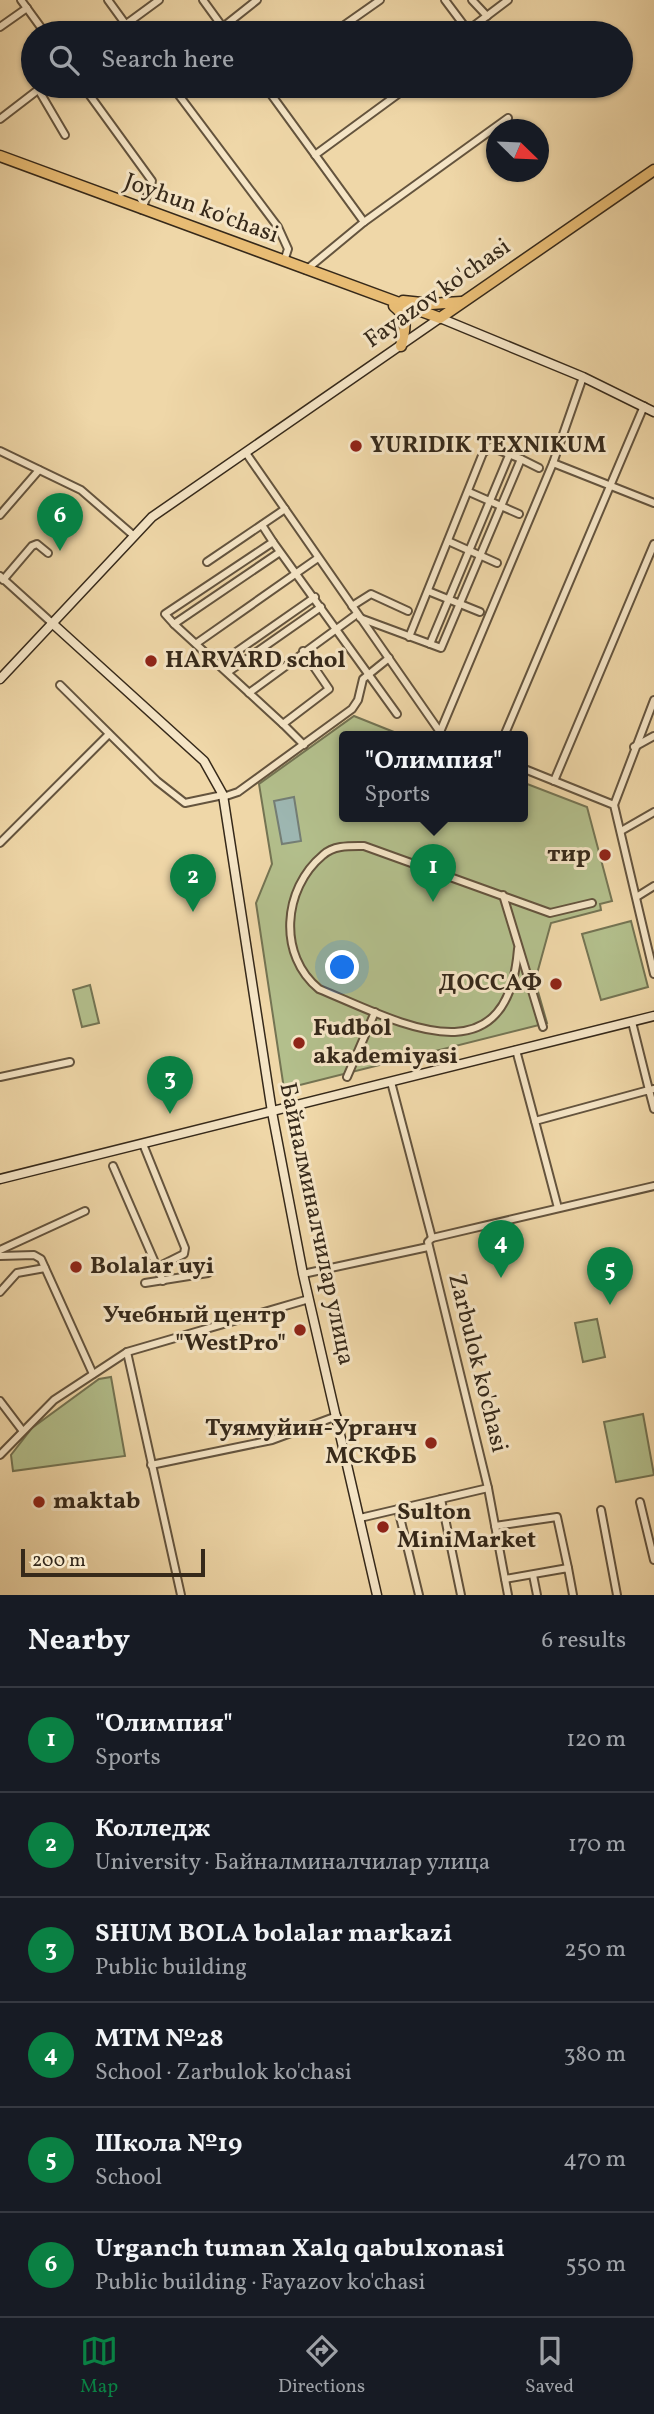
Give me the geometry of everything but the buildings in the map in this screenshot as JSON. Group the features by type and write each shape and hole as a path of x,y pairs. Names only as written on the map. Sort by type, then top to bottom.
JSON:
{"main road":[{"name":"Joyhun ko'chasi","path":"0,156 389,300"},
{"name":"Fayazov ko'chasi","path":"440,318 654,170"},
{"path":"389,300 431,304 464,301"},
{"path":"389,300 440,318"},
{"path":"389,300 404,314 406,326 401,346"}],"street":[{"path":"21,0 36,21"},
{"path":"108,0 122,21"},
{"path":"130,21 159,0"},
{"path":"203,0 218,21"},
{"path":"235,21 257,0"},
{"path":"350,21 380,0"},
{"path":"445,0 460,21"},
{"path":"472,0 487,16"},
{"path":"481,21 508,0"},
{"path":"0,27 27,8"},
{"path":"0,118 26,98"},
{"path":"46,98 65,135"},
{"path":"92,98 152,181 142,210"},
{"path":"181,98 278,227 288,249 285,261"},
{"path":"274,98 364,222"},
{"path":"315,155 393,98"},
{"path":"306,270 364,222 508,118"},
{"path":"440,318 583,377 654,412"},
{"name":"Fayazov ko'chasi","path":"0,679 152,517 440,318"},
{"path":"445,731 553,463 583,377"},
{"path":"506,731 644,406"},
{"path":"410,637 486,449 496,448 510,453 539,468"},
{"path":"0,451 81,490 133,535"},
{"path":"246,453 442,731"},
{"path":"430,644 510,453"},
{"path":"249,693 303,651 359,616 441,648 521,459"},
{"path":"553,463 654,503"},
{"path":"0,515 39,470"},
{"path":"469,492 519,514"},
{"path":"207,562 285,509"},
{"path":"262,525 397,714"},
{"path":"448,541 497,563"},
{"path":"273,542 165,614 303,745"},
{"path":"2,578 32,546 37,544 48,553"},
{"path":"554,781 654,544"},
{"path":"174,624 280,552"},
{"path":"197,643 318,558"},
{"name":"Байналминалчилар улица","path":"2,578 204,761 223,796 272,1112 303,1274 377,1595"},
{"path":"428,591 480,612"},
{"path":"352,606 371,594 408,611"},
{"path":"219,664 315,597"},
{"path":"228,672 321,607"},
{"path":"283,724 329,690 303,651"},
{"path":"60,685 185,803 238,792 352,709 358,699 363,679 389,657"},
{"path":"654,700 614,805 638,896 654,974"},
{"path":"0,843 109,734"},
{"path":"634,747 654,736"},
{"path":"528,770 614,805"},
{"path":"621,831 654,812"},
{"path":"518,949 510,994 498,1011 480,1025 461,1032 438,1034 418,1030 319,989 295,963 290,914 303,879 323,854 342,846 364,846 550,914 592,903"},
{"path":"638,896 654,886"},
{"path":"502,895 543,1027"},
{"path":"347,1077 375,1012"},
{"path":"0,1179 654,1016"},
{"path":"632,1022 652,1089 654,1108"},
{"path":"516,1050 558,1208"},
{"path":"0,1077 69,1062"},
{"path":"391,1082 432,1238 654,1186"},
{"path":"535,1121 652,1089"},
{"path":"143,1144 185,1248 184,1254 158,1267"},
{"path":"113,1166 163,1281"},
{"path":"0,1250 86,1211"},
{"name":"Zarbulok ko'chasi","path":"432,1238 428,1247 488,1488 508,1595"},
{"name":"Zarbulok ko'chasi","path":"303,1274 428,1247"},
{"path":"0,1256 34,1255 45,1268 93,1374"},
{"path":"0,1292 18,1273 45,1268"},
{"path":"145,1283 208,1273"},
{"path":"0,1455 54,1400 127,1352 309,1299"},
{"path":"127,1352 181,1595"},
{"path":"0,1401 22,1430"},
{"path":"150,1465 272,1440 337,1416"},
{"name":"Zarbulok ko'chasi","path":"360,1518 488,1488"},
{"path":"441,1499 461,1595"},
{"path":"640,1502 654,1560"},
{"path":"398,1509 419,1595"},
{"path":"601,1510 617,1595"},
{"path":"495,1526 557,1517 573,1595"},
{"path":"505,1579 568,1568"},
{"path":"533,1575 537,1595"}],"green space":[{"path":"354,716 392,731 339,731 339,822 528,822 528,784 587,807 612,901 600,904 601,910 551,923 535,981 547,1023 284,1089 256,903 272,864 259,784"},
{"path":"631,921 648,987 601,1000 582,934"},
{"path":"90,985 99,1023 82,1027 73,990"},
{"path":"597,1319 605,1357 583,1362 575,1323"},
{"path":"111,1377 125,1456 13,1471 11,1455 32,1428 99,1379"},
{"path":"643,1414 654,1475 616,1482 604,1422"}],"water":[{"path":"294,797 301,841 282,844 274,801"}],"place":[{"name":"YURIDIK TEXNIKUM","path":"356,446"},
{"name":"Urganch tuman Xalq qabulxonasi","path":"60,551"},
{"name":"HARVARD schol","path":"151,661"},
{"name":"тир","path":"605,855"},
{"name":"\"Олимпия\"","path":"433,902"},
{"name":"Колледж","path":"193,912"},
{"name":"ДОССАФ","path":"556,984"},
{"name":"Fudbol akademiyasi","path":"299,1043"},
{"name":"SHUM BOLA bolalar markazi","path":"170,1114"},
{"name":"Bolalar uyi","path":"76,1267"},
{"name":"MTM №28","path":"501,1278"},
{"name":"Школа №19","path":"610,1305"},
{"name":"Учебный центр \"WestPro\"","path":"300,1330"},
{"name":"Туямуйин-Урганч МСКФБ","path":"431,1443"},
{"name":"maktab","path":"39,1502"},
{"name":"Sulton MiniMarket","path":"383,1527"}]}
